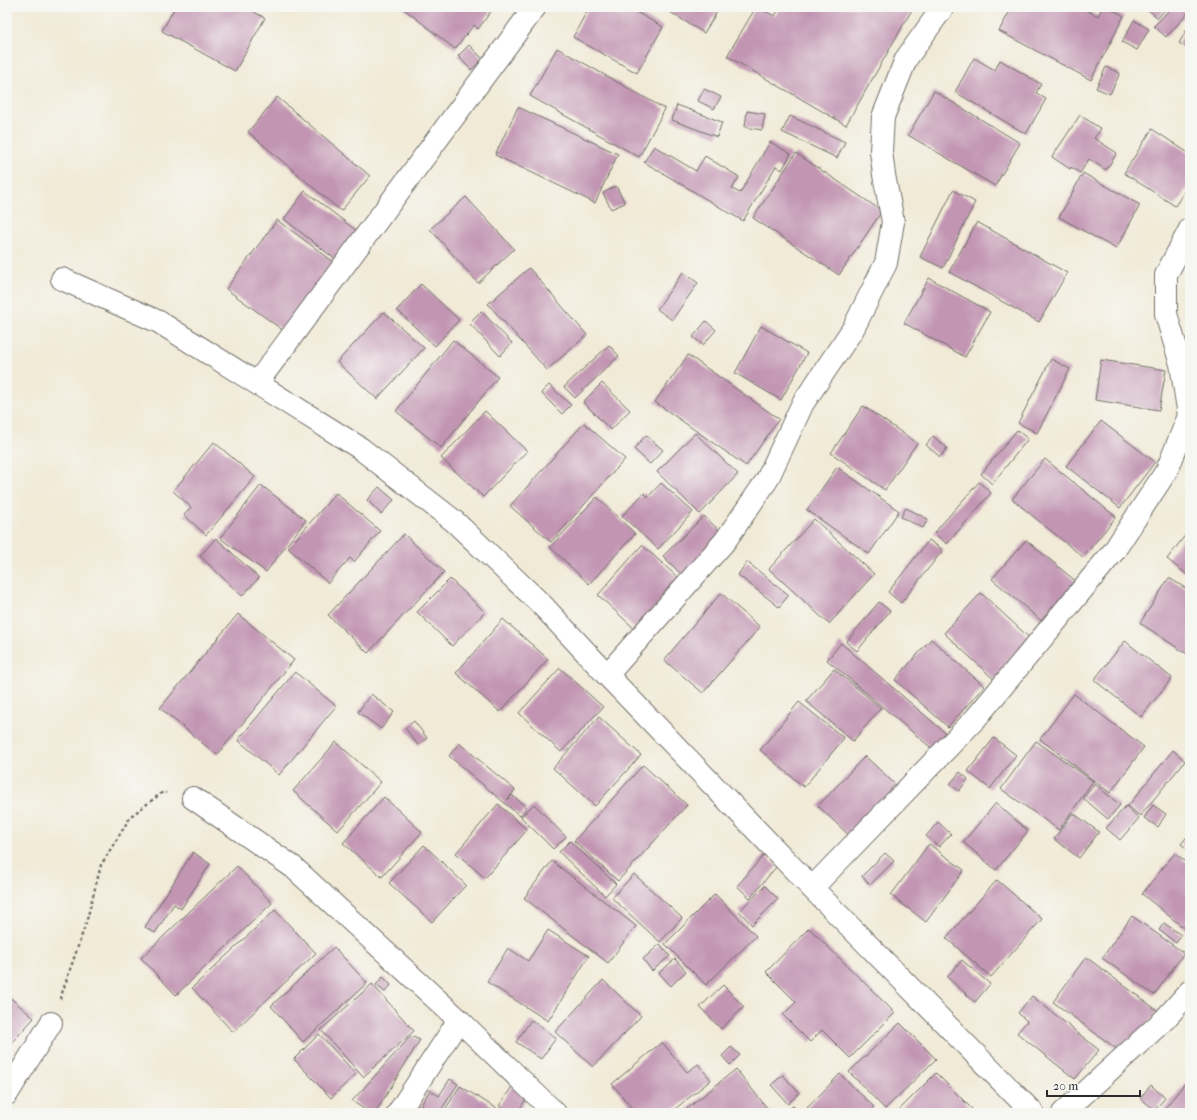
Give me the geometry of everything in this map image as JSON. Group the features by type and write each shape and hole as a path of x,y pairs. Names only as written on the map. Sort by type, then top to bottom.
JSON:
{"street":[{"path":"257,383 536,7"},
{"path":"606,675 729,535 767,480 803,402 853,329 886,263 893,222 881,151 883,117 906,59 943,7"},
{"path":"812,888 976,718 1114,551 1167,470 1189,416 1181,364 1166,314 1166,274 1190,229"},
{"path":"62,279 159,322 360,448 454,521 543,606 606,675 1033,1113"},
{"path":"192,798 293,867 459,1020 555,1113"},
{"path":"1063,1113 1166,1019 1190,991"},
{"path":"398,1113 459,1020"},
{"path":"7,1094 51,1023"}],"path":[{"path":"51,1023 86,923 101,865 131,816 163,792 192,798"}],"building":[{"path":"175,7 245,7 265,18 235,71 162,31"},
{"path":"405,7 488,7 492,10 478,29 474,25 455,49 404,9"},
{"path":"589,7 627,7 663,27 637,73 573,37"},
{"path":"662,7 720,7 704,33"},
{"path":"756,7 775,16 780,7 913,8 846,125 727,56"},
{"path":"1012,7 1080,7 1098,16 1102,7 1107,7 1124,16 1091,80 999,31"},
{"path":"1145,7 1167,7 1158,18"},
{"path":"1172,7 1190,7 1190,11 1166,37 1154,26"},
{"path":"1134,20 1149,29 1137,50 1122,42"},
{"path":"1190,24 1190,50 1179,43"},
{"path":"469,45 483,59 471,70 458,56"},
{"path":"557,48 665,109 639,157 530,96"},
{"path":"974,58 995,70 1000,60 1041,84 1036,93 1046,99 1026,134 955,92"},
{"path":"1106,67 1120,73 1110,94 1096,88"},
{"path":"704,89 721,97 714,109 698,101"},
{"path":"934,91 1020,143 995,186 908,135"},
{"path":"277,97 370,176 341,211 248,132"},
{"path":"677,105 722,122 717,137 672,120"},
{"path":"518,107 618,154 595,203 495,155"},
{"path":"747,111 765,114 762,130 745,127"},
{"path":"1080,115 1101,129 1094,138 1117,153 1106,170 1089,159 1080,173 1071,167 1070,169 1052,157"},
{"path":"790,116 845,142 837,158 782,132"},
{"path":"1152,129 1190,154 1190,183 1175,206 1124,173"},
{"path":"770,142 791,154 782,170 776,166 743,221 644,162 654,146 696,171 705,156 739,177 732,189 740,193"},
{"path":"796,153 882,211 839,275 753,218"},
{"path":"1083,173 1140,205 1116,249 1059,217"},
{"path":"616,186 625,203 611,209 603,193"},
{"path":"953,190 975,202 943,268 920,257"},
{"path":"305,191 362,235 340,263 284,219"},
{"path":"466,197 514,249 478,283 430,229"},
{"path":"277,220 334,262 284,331 226,289"},
{"path":"977,222 1067,273 1039,322 949,272"},
{"path":"529,268 587,335 547,370 488,304"},
{"path":"683,272 698,283 672,320 657,309"},
{"path":"929,278 990,312 965,357 904,323"},
{"path":"421,284 459,320 435,346 397,310"},
{"path":"481,311 512,343 500,356 469,323"},
{"path":"384,312 424,348 377,399 337,362"},
{"path":"706,321 716,330 703,345 693,337"},
{"path":"761,326 807,353 781,400 735,373"},
{"path":"453,340 498,377 441,448 396,411"},
{"path":"609,345 619,356 575,398 564,387"},
{"path":"688,355 779,419 746,466 655,402"},
{"path":"1051,359 1070,369 1037,433 1018,423"},
{"path":"1101,360 1166,370 1159,410 1095,400"},
{"path":"602,383 630,410 611,430 583,402"},
{"path":"549,385 571,405 562,414 541,393"},
{"path":"863,406 917,443 885,490 831,453"},
{"path":"485,411 527,451 483,497 441,458"},
{"path":"1101,421 1155,462 1120,508 1066,466"},
{"path":"584,423 625,459 551,542 510,506"},
{"path":"1017,430 1028,439 992,484 981,474"},
{"path":"695,433 738,474 700,514 657,472"},
{"path":"646,435 663,450 650,464 634,449"},
{"path":"933,436 947,448 940,457 926,445"},
{"path":"214,442 255,477 206,535 184,515 191,507 173,491"},
{"path":"1045,459 1116,517 1083,557 1012,499"},
{"path":"837,467 899,511 869,554 807,510"},
{"path":"979,482 991,493 947,544 934,533"},
{"path":"661,483 693,512 658,549 622,516 644,493 648,497"},
{"path":"261,485 306,520 266,572 220,538"},
{"path":"379,487 394,500 381,514 367,500"},
{"path":"336,493 380,531 354,562 350,558 328,583 288,548"},
{"path":"597,497 635,534 589,584 550,547"},
{"path":"906,508 928,519 923,528 901,517"},
{"path":"704,516 726,537 685,578 663,556"},
{"path":"814,519 874,574 829,624 769,569"},
{"path":"1190,529 1190,577 1167,559"},
{"path":"404,534 444,572 368,653 328,615"},
{"path":"216,538 259,578 242,596 200,556"},
{"path":"929,540 943,550 901,603 888,592"},
{"path":"1026,540 1078,583 1045,624 992,579"},
{"path":"642,545 683,582 637,631 598,595"},
{"path":"747,562 789,595 779,607 738,575"},
{"path":"1169,578 1190,591 1190,656 1140,623"},
{"path":"450,579 485,612 452,646 417,612"},
{"path":"721,593 760,627 703,693 664,660"},
{"path":"981,593 1036,644 999,684 944,633"},
{"path":"879,602 890,611 857,651 846,642"},
{"path":"238,614 294,660 217,755 160,708"},
{"path":"503,619 548,659 500,712 456,673"},
{"path":"931,639 984,686 948,727 895,680"},
{"path":"1125,641 1172,678 1141,717 1094,680"},
{"path":"841,643 949,736 936,752 827,660"},
{"path":"560,668 603,707 561,752 519,713"},
{"path":"834,669 881,708 853,741 806,701"},
{"path":"295,672 336,706 279,775 238,740"},
{"path":"371,694 394,712 381,729 358,712"},
{"path":"1074,694 1144,747 1110,793 1040,739"},
{"path":"799,702 844,738 804,787 760,750"},
{"path":"599,717 641,755 595,806 553,768"},
{"path":"414,721 427,738 418,745 405,728"},
{"path":"994,738 1016,755 990,789 968,771"},
{"path":"1036,741 1093,781 1059,830 1001,789"},
{"path":"336,742 381,782 338,831 293,791"},
{"path":"459,743 515,790 507,800 512,795 527,808 520,816 449,756"},
{"path":"1173,750 1185,761 1140,816 1128,806"},
{"path":"865,756 900,789 853,839 818,806"},
{"path":"643,765 687,805 618,881 574,841"},
{"path":"960,772 968,779 959,791 950,784"},
{"path":"1095,784 1120,805 1108,819 1083,798"},
{"path":"384,797 422,832 382,877 343,843"},
{"path":"996,803 1028,831 996,870 963,842"},
{"path":"498,804 527,830 485,878 456,853"},
{"path":"534,804 566,837 553,849 521,817"},
{"path":"1153,805 1166,814 1158,827 1144,818"},
{"path":"1126,806 1139,818 1120,840 1106,828"},
{"path":"1073,813 1099,832 1079,858 1054,839"},
{"path":"938,822 951,834 939,847 926,836"},
{"path":"1190,833 1190,851 1181,844"},
{"path":"570,841 616,884 605,896 559,852"},
{"path":"929,844 964,870 926,922 891,895"},
{"path":"424,845 466,885 432,922 389,883"},
{"path":"193,852 210,864 181,909 174,904 155,933 145,927"},
{"path":"885,853 894,861 870,885 862,876"},
{"path":"1175,853 1190,865 1190,933 1142,894"},
{"path":"764,855 777,866 750,898 737,886"},
{"path":"552,861 636,926 608,963 524,898"},
{"path":"237,866 272,903 176,995 141,958"},
{"path":"634,874 682,918 660,942 612,898"},
{"path":"997,880 1042,919 991,977 946,938"},
{"path":"765,886 778,899 752,925 739,911"},
{"path":"715,894 756,936 706,985 665,944"},
{"path":"275,910 316,953 233,1032 192,988"},
{"path":"1132,916 1184,953 1154,995 1102,958"},
{"path":"1164,923 1181,935 1176,943 1159,930"},
{"path":"809,928 895,1013 850,1058 822,1030 810,1042 783,1015 796,1002 766,972"},
{"path":"548,930 589,956 548,1021 487,982 508,948 528,961"},
{"path":"660,944 670,956 652,971 643,959"},
{"path":"334,947 367,983 303,1042 271,1006"},
{"path":"1086,957 1158,1011 1125,1055 1053,1002"},
{"path":"675,959 686,971 671,986 659,973"},
{"path":"962,960 990,984 975,1002 947,977"},
{"path":"383,977 391,985 385,992 376,985"},
{"path":"603,980 641,1016 593,1067 555,1032"},
{"path":"372,984 414,1031 363,1077 321,1030"},
{"path":"723,985 744,1007 721,1029 700,1007"},
{"path":"7,995 34,1018 7,1048"},
{"path":"1032,996 1099,1050 1075,1079 1017,1033 1027,1021 1018,1013"},
{"path":"531,1020 556,1038 541,1059 516,1042"},
{"path":"900,1023 936,1059 885,1109 849,1072"},
{"path":"319,1034 356,1074 331,1098 294,1059"},
{"path":"411,1036 420,1040 375,1113 370,1113 352,1101"},
{"path":"662,1042 687,1072 698,1064 711,1080 670,1113 636,1113 612,1084"},
{"path":"731,1047 740,1055 730,1065 722,1056"},
{"path":"736,1069 771,1113 682,1113"},
{"path":"936,1073 973,1110 970,1113 896,1113"},
{"path":"840,1074 874,1107 868,1113 812,1113 807,1108"},
{"path":"783,1075 799,1093 788,1104 771,1085"},
{"path":"1190,1077 1190,1113 1161,1113"},
{"path":"450,1079 458,1084 439,1113 416,1113 430,1090 439,1096"},
{"path":"513,1085 528,1096 517,1113 509,1113 499,1106"},
{"path":"1151,1085 1165,1098 1155,1110 1140,1098"},
{"path":"460,1086 504,1113 443,1113"},
{"path":"793,1106 799,1113 785,1113"}]}
